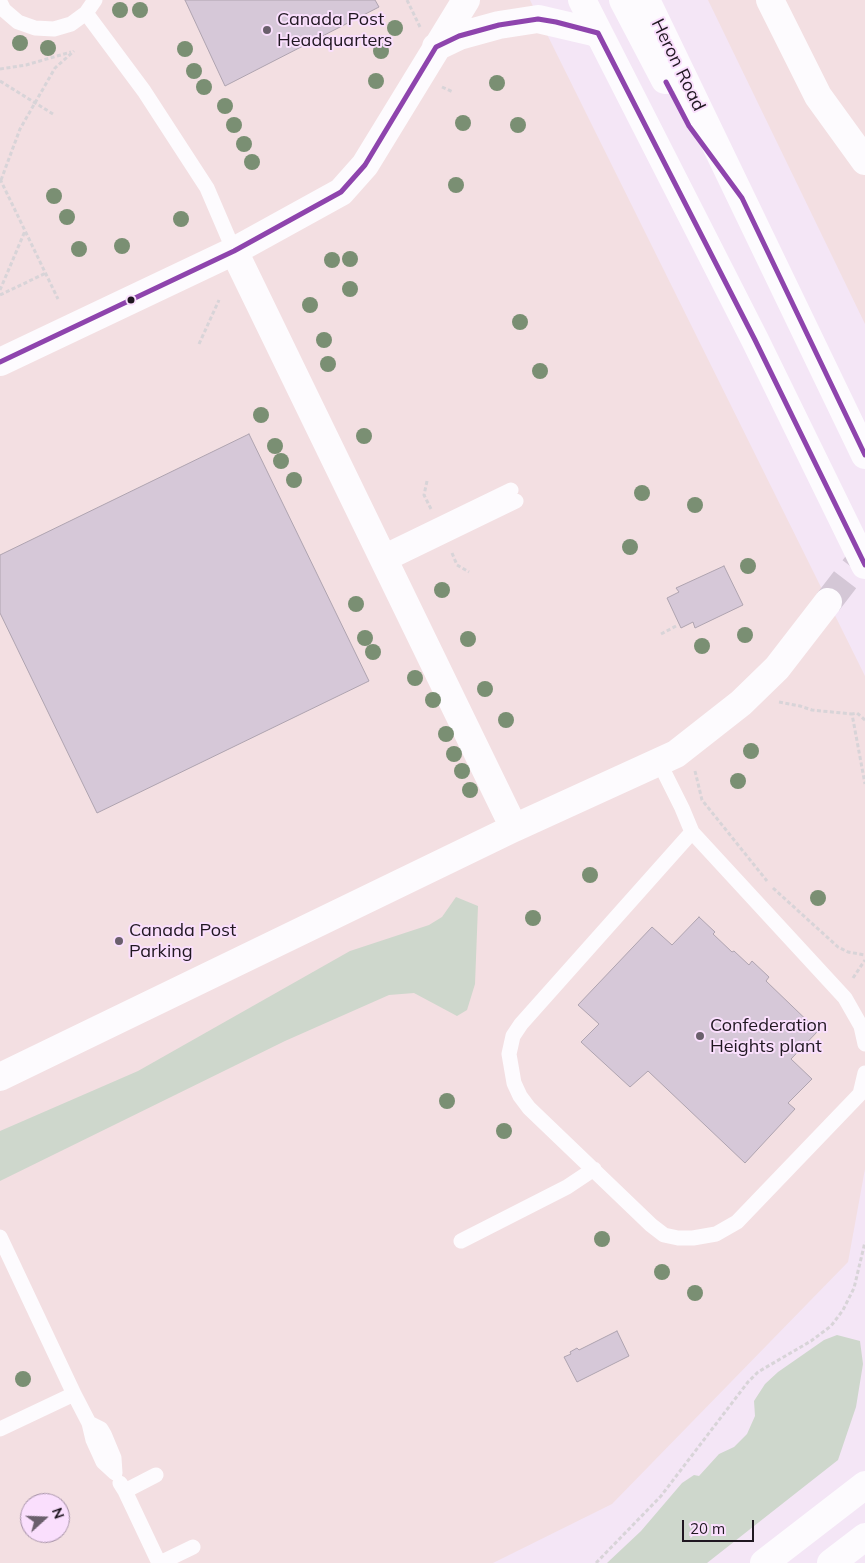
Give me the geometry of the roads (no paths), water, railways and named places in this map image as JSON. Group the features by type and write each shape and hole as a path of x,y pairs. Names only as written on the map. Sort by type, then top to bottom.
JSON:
{"main road":[{"path":"0,362 234,251 341,192 365,165 466,0"},
{"path":"582,0 755,340 865,565"},
{"path":"623,0 689,126 742,198"},
{"name":"Heron Road","path":"646,0 865,455"},
{"path":"770,0 818,96 865,161"},
{"path":"436,47 459,36 499,25 538,19 598,33"},
{"path":"234,251 514,828"},
{"path":"0,1077 514,828 676,754 741,703 777,668 828,602"},
{"path":"764,1563 865,1485"},
{"path":"831,1563 865,1537"}],"lane":[{"path":"0,2 4,10 18,22 35,28 54,29 71,24 86,13 95,0"},
{"path":"86,13 144,90 207,188 234,251"},
{"path":"384,558 513,496"},
{"path":"659,762 692,832 844,998 861,1026 865,1044"},
{"path":"692,832 520,1024 513,1036 509,1054 514,1083 520,1096 529,1108 651,1225 664,1235 678,1238 693,1238 716,1234 737,1222 860,1094 865,1073"},
{"path":"461,1241 567,1187 594,1169"},
{"path":"0,1237 89,1423 93,1440 103,1462 115,1473 160,1563 193,1547"},
{"path":"0,1428 74,1394"},
{"path":"124,1491 156,1475"}],"tunnel":[{"path":"828,602 865,554"}],"place":[{"name":"Canada Post Headquarters","path":"267,30"},
{"name":"Canada Post Parking","path":"119,941"},
{"name":"Confederation Heights plant","path":"700,1036"}]}
